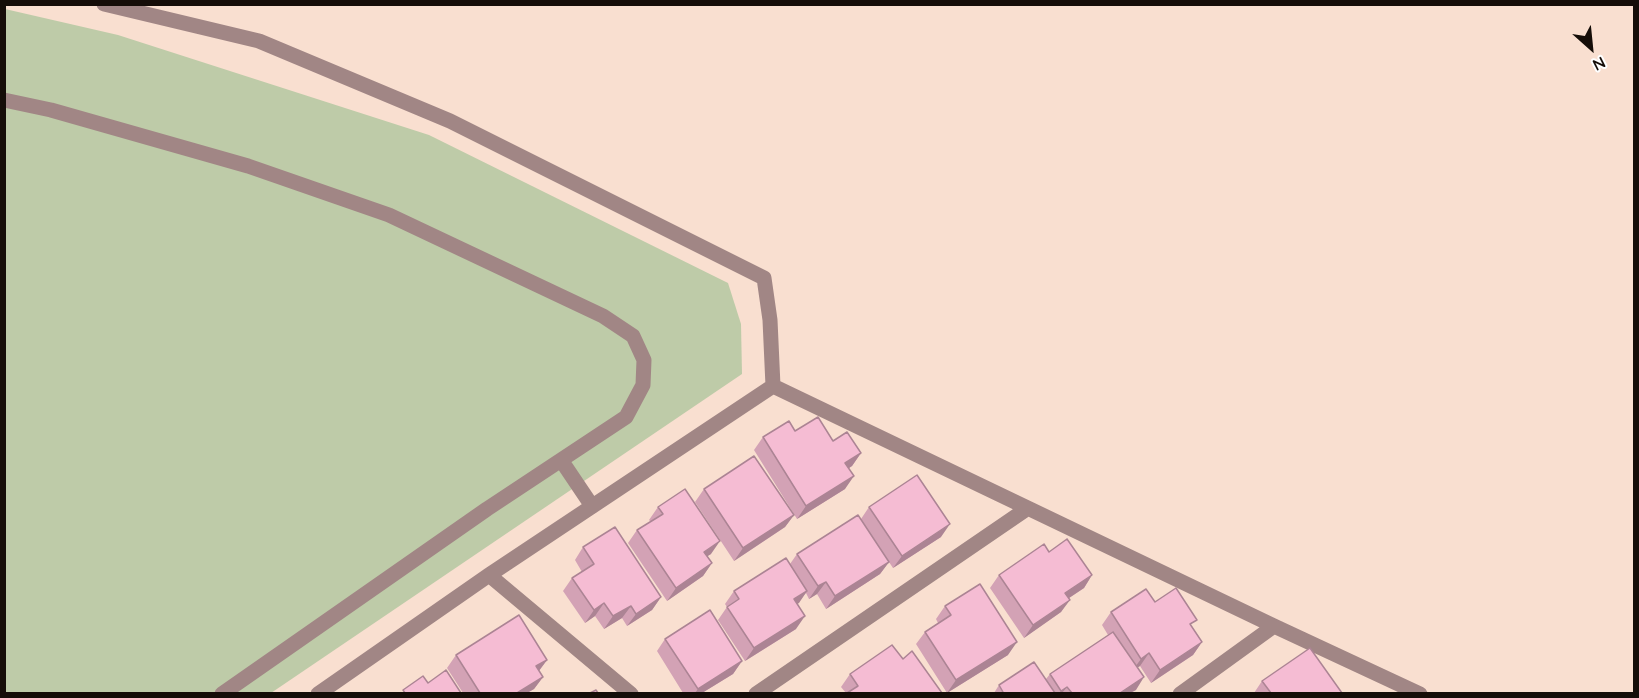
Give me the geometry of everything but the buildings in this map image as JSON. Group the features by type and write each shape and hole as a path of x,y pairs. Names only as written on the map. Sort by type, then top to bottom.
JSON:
{"street":[{"path":"104,4 260,41 450,122 764,278 770,320 773,386"},
{"path":"4,100 51,110 248,166 389,216 603,316 633,336 644,360 643,385 626,417 487,509 222,693"},
{"path":"318,693 489,575 773,386"},
{"path":"773,386 1274,626 1420,693"},
{"path":"561,460 592,506"},
{"path":"756,693 1028,508"},
{"path":"489,575 631,693"},
{"path":"1180,693 1274,626"}],"green space":[{"path":"5,9 118,35 429,135 728,283 741,324 742,374 271,693 5,694"}]}
